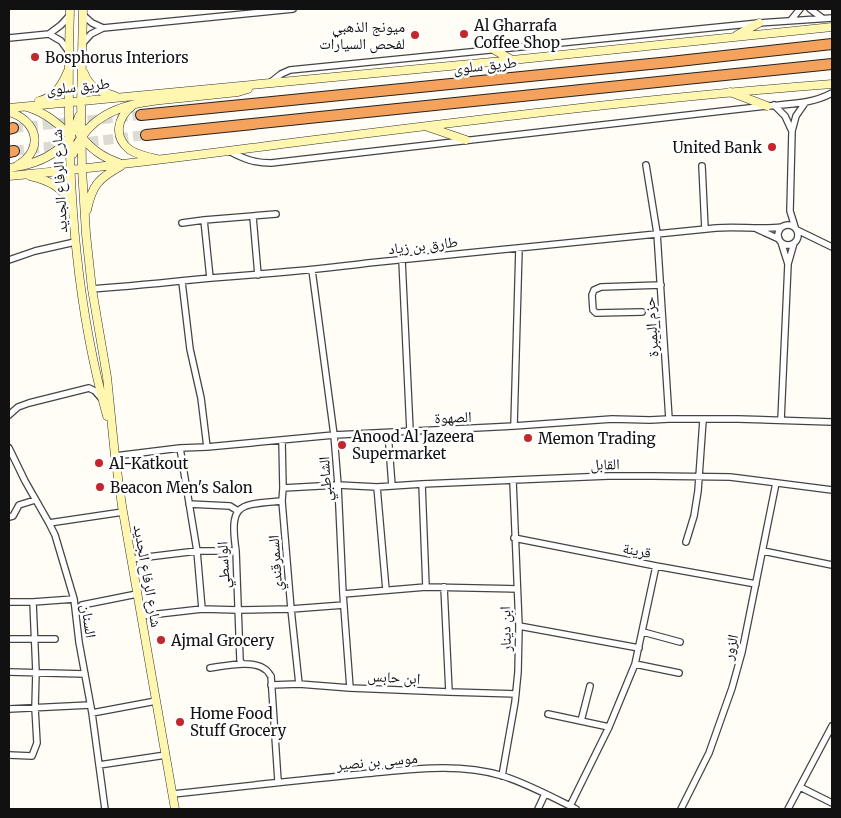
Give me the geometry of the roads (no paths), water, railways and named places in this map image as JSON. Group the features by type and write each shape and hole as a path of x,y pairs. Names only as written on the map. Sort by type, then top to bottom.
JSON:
{"highway":[{"name":"طريق سلوى","path":"141,115 832,44"},
{"path":"146,135 832,64"}],"main road":[{"path":"70,12 70,111 76,127 93,150 108,160 126,164"},
{"path":"12,168 42,160 70,137 76,127 81,100 83,12"},
{"path":"734,37 759,23"},
{"name":"طريق سلوى","path":"9,108 832,27"},
{"path":"493,49 512,60"},
{"path":"23,106 51,97 62,83 69,68"},
{"path":"82,69 92,86 118,97"},
{"path":"71,170 76,144 99,119 110,112 154,101 238,92 269,83"},
{"path":"9,176 162,160 577,108 729,92 832,84"},
{"path":"729,92 770,106"},
{"name":"شارع الرفاع الجديد","path":"81,100 85,224 92,289 107,377 123,512 175,809"},
{"name":"شارع الرفاع الجديد","path":"69,102 75,242 81,291 97,375 113,435"},
{"path":"134,105 123,114 120,121 120,138 123,143 136,153 162,160"},
{"path":"23,106 40,112 57,122 76,144 82,169"},
{"path":"9,112 28,122 35,138 34,147 29,156 12,168"},
{"path":"426,127 466,140"},
{"path":"85,224 90,197 98,181 108,173 126,164"},
{"path":"21,175 47,180 56,186 66,196 74,212"}],"street":[{"path":"82,44 91,34 103,28 265,10 293,9"},
{"path":"791,20 800,9"},
{"path":"810,9 823,18"},
{"path":"9,38 49,34 60,25 70,12"},
{"path":"83,12 92,23 103,28"},
{"name":"طريق سلوى","path":"269,83 290,70 759,23 832,18"},
{"path":"49,34 61,41 70,53"},
{"path":"229,151 249,161 271,163 806,103 832,93"},
{"path":"781,420 788,264 798,235 790,211 792,131 796,116 806,103"},
{"path":"770,106 786,116 792,131"},
{"name":"حزم البمبرة","path":"646,164 657,233 669,419"},
{"path":"702,166 705,229"},
{"path":"788,264 778,231 790,211"},
{"path":"182,223 276,214"},
{"path":"253,217 258,275"},
{"path":"204,220 210,278"},
{"path":"782,226 790,225 832,247"},
{"name":"طارق بن زياد","path":"92,289 312,270 731,226 755,228 782,226"},
{"name":"طارق بن زياد","path":"755,228 780,240"},
{"path":"780,240 787,245 815,239"},
{"path":"9,260 34,251 75,242"},
{"path":"514,426 519,248"},
{"path":"402,260 410,431"},
{"name":"الشاطبي","path":"312,270 334,435 350,688"},
{"path":"182,282 190,349 201,398 207,447"},
{"path":"642,312 596,313 593,310 592,295 594,290 601,288 661,285"},
{"path":"90,388 97,375"},
{"path":"9,414 18,407 29,403 90,388 103,400"},
{"name":"الصهوة","path":"115,456 180,448 334,435 612,419 832,422"},
{"path":"686,542 694,516 698,491 703,420"},
{"path":"388,433 392,486"},
{"name":"السمرقندي","path":"282,440 282,501 299,684"},
{"name":"السنان","path":"9,448 55,535 74,599 79,642 92,713 104,809"},
{"path":"180,448 197,551 202,609"},
{"name":"القابل","path":"283,488 377,487 608,476 699,476 730,477 832,490"},
{"name":"ابن دينار","path":"502,776 518,672 519,626 512,480"},
{"name":"الزور","path":"681,809 709,753 726,706 742,652 776,482"},
{"path":"422,484 426,587"},
{"path":"377,487 386,590"},
{"path":"9,517 13,516 19,505 35,500"},
{"path":"189,504 230,506 238,511 250,504 282,501"},
{"name":"الواسطي","path":"238,511 234,526 240,660 242,664"},
{"path":"49,523 123,512"},
{"name":"قرينة","path":"514,538 756,584"},
{"path":"131,559 197,551 236,551"},
{"path":"763,551 832,565"},
{"path":"573,808 635,664 656,566"},
{"path":"343,594 426,587 517,589"},
{"path":"444,587 449,692"},
{"path":"82,605 137,594"},
{"path":"9,602 74,599"},
{"path":"9,755 32,756 37,743 34,708 36,672 34,602"},
{"path":"141,616 202,609 291,609 344,605"},
{"path":"519,626 639,648"},
{"path":"643,632 680,642"},
{"path":"9,639 55,639"},
{"path":"210,668 256,664 265,669 270,676 278,782"},
{"path":"635,664 680,673"},
{"path":"9,672 85,674"},
{"name":"ابن حابس","path":"270,685 299,684 350,688 516,694"},
{"path":"581,721 590,686"},
{"path":"92,713 156,701"},
{"path":"9,709 90,705"},
{"path":"548,714 609,727"},
{"path":"788,809 832,726"},
{"path":"99,765 166,755"},
{"name":"موسى بن نصير","path":"173,794 278,782 441,768 472,770 502,776 573,808"},
{"path":"800,787 832,803"},
{"path":"538,809 545,794"}],"tunnel":[{"path":"13,128 141,115"},
{"path":"14,151 146,135"}],"place":[{"name":"Al Gharrafa Coffee Shop","path":"464,34"},
{"name":"ميونج الذهبي لفحص السيارات","path":"415,35"},
{"name":"Bosphorus Interiors","path":"35,57"},
{"name":"United Bank","path":"772,147"},
{"name":"Memon Trading","path":"528,438"},
{"name":"Anood Al Jazeera Supermarket","path":"342,445"},
{"name":"Al-Katkout","path":"99,463"},
{"name":"Beacon Men's Salon","path":"100,487"},
{"name":"Ajmal Grocery","path":"161,640"},
{"name":"Home Food Stuff Grocery","path":"180,722"}]}
